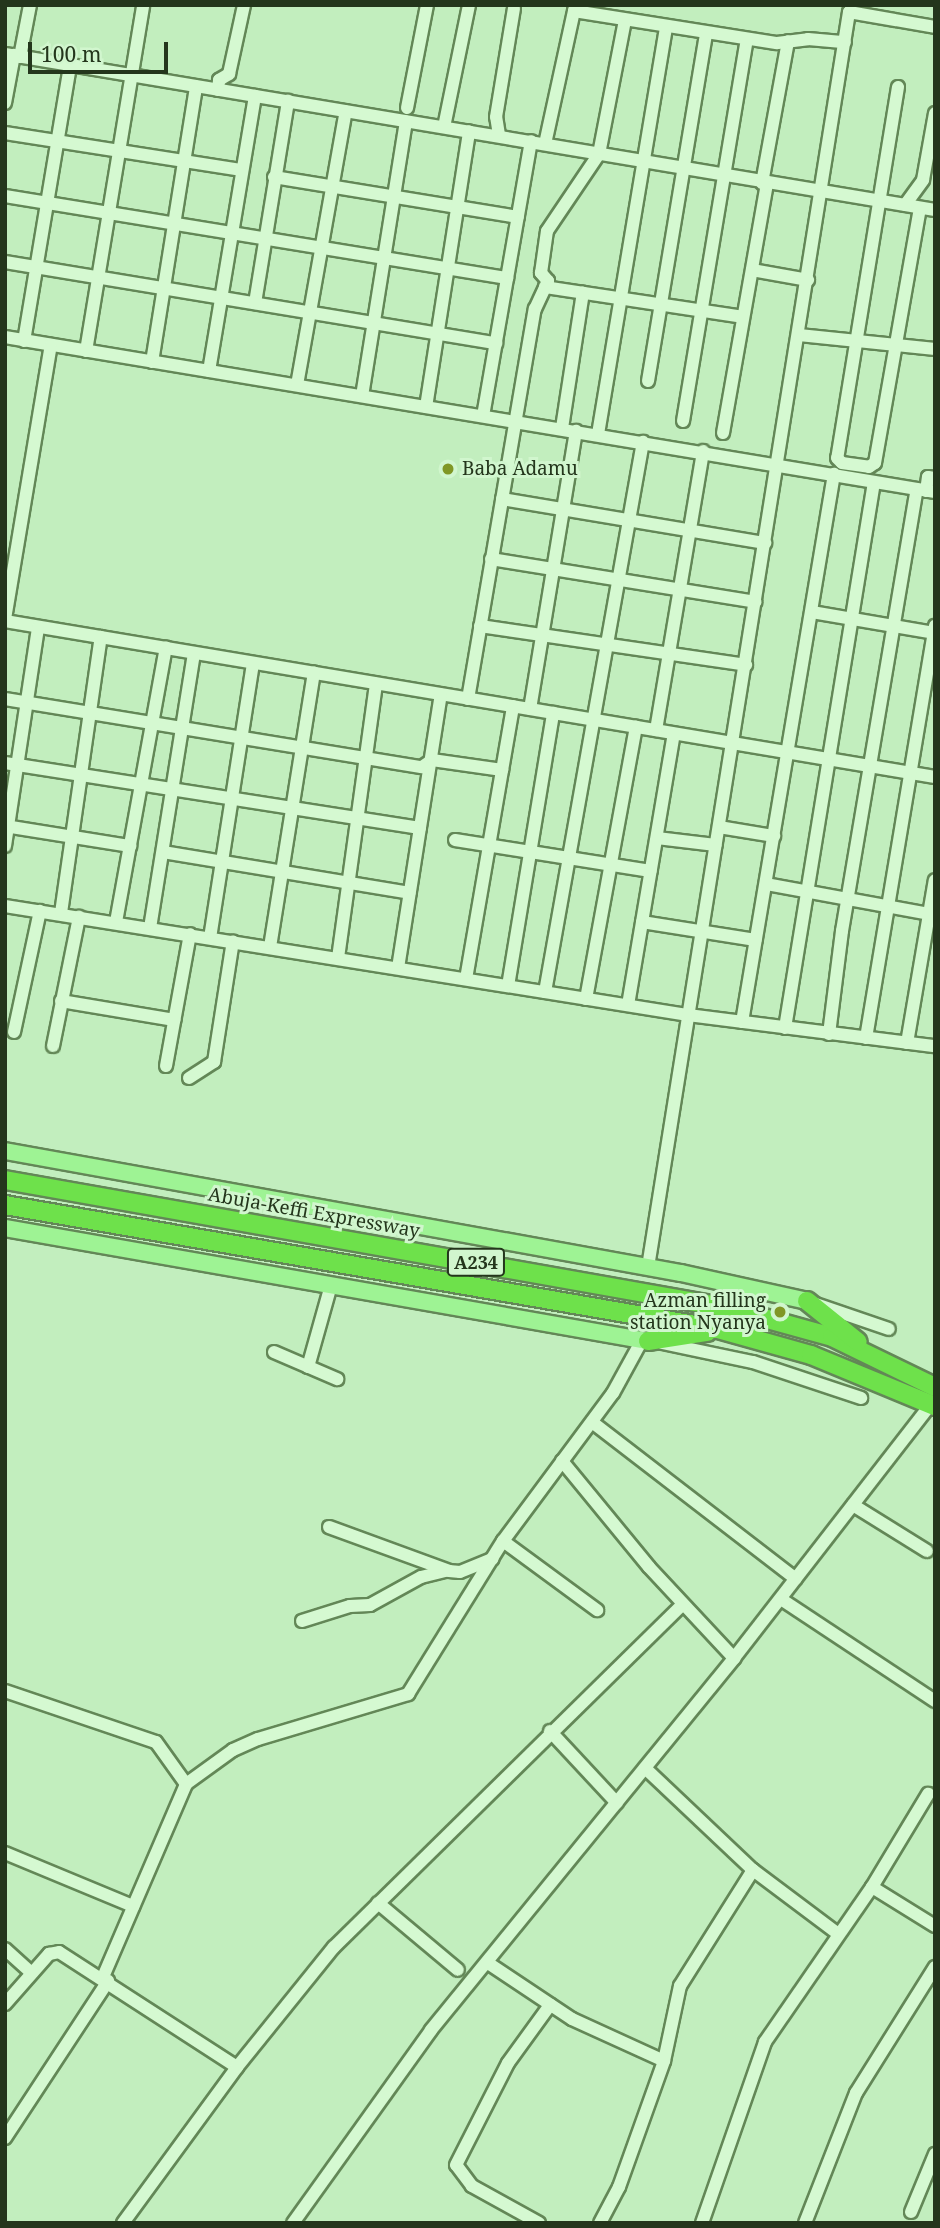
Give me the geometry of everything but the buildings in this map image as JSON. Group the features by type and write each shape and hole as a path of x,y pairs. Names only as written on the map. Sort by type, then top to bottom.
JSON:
{"highway":[{"name":"Abuja-Keffi Expressway","path":"5,1180 724,1307 795,1325 874,1356 933,1399"},
{"name":"A234","path":"5,1205 730,1332 811,1354 933,1399"},
{"path":"807,1301 874,1356"},
{"path":"645,1340 730,1332"}],"main road":[{"name":"Abuja-Keffi Expressway","path":"5,1151 648,1268 807,1301"},
{"path":"5,1228 645,1340"}],"street":[{"path":"5,103 13,55 30,5"},
{"path":"86,351 128,75 143,5"},
{"path":"218,90 219,80 229,74 244,5"},
{"path":"362,396 406,115 427,5"},
{"path":"444,127 469,5"},
{"path":"499,135 496,117 514,8"},
{"path":"545,144 574,8 625,20 747,40 845,42"},
{"path":"648,1268 823,193 849,9 935,27"},
{"path":"468,699 535,309 548,281 541,273 547,231 599,154 625,20"},
{"path":"598,434 666,27"},
{"path":"648,381 706,33"},
{"path":"683,421 747,40"},
{"path":"723,433 788,41"},
{"path":"13,55 346,111 406,115 444,127 935,210"},
{"path":"24,341 55,141 70,65"},
{"path":"152,362 171,225 196,86"},
{"path":"898,87 836,458 869,467 875,463 920,208"},
{"path":"209,371 255,96"},
{"path":"255,303 288,101"},
{"path":"298,385 314,312 346,111"},
{"path":"905,205 923,180 935,113"},
{"path":"426,407 469,131"},
{"path":"5,133 242,170"},
{"path":"483,416 531,141"},
{"path":"274,177 518,216"},
{"path":"5,196 385,262 507,278"},
{"path":"5,261 220,298 375,320 496,343"},
{"path":"752,270 808,280"},
{"path":"545,288 743,317"},
{"path":"562,428 583,293"},
{"path":"799,335 935,349"},
{"path":"5,338 703,451 926,491"},
{"path":"51,345 5,620 935,777"},
{"path":"530,709 576,431"},
{"path":"545,992 616,580 643,442"},
{"path":"656,730 703,451"},
{"path":"742,1022 834,474"},
{"path":"829,1034 847,900 872,767 892,626 928,477 935,478"},
{"path":"785,1028 874,482"},
{"path":"502,499 563,506 765,543"},
{"path":"491,559 756,602"},
{"path":"812,612 852,621 934,631 866,1038"},
{"path":"480,626 746,665"},
{"path":"5,846 11,764 27,701 38,627"},
{"path":"61,913 77,775 101,637"},
{"path":"116,922 150,723 166,648"},
{"path":"150,928 194,653"},
{"path":"210,938 253,663"},
{"path":"270,947 295,809 314,673"},
{"path":"338,958 376,684"},
{"path":"398,968 442,694"},
{"path":"5,699 422,767 432,760 502,770"},
{"path":"466,979 513,706"},
{"path":"508,986 553,713"},
{"path":"586,999 636,727"},
{"path":"628,1005 674,734"},
{"path":"11,764 420,828"},
{"path":"7,826 130,846"},
{"path":"719,827 774,836"},
{"path":"657,838 716,845"},
{"path":"455,840 651,871"},
{"path":"163,852 410,894"},
{"path":"907,1043 932,915 935,880"},
{"path":"766,884 932,915"},
{"path":"5,906 688,1015 935,1046"},
{"path":"14,1032 40,911"},
{"path":"53,1046 79,917"},
{"path":"642,922 756,940"},
{"path":"166,1066 190,934"},
{"path":"189,1078 214,1062 233,942"},
{"path":"61,1001 174,1020"},
{"path":"308,1367 331,1285"},
{"path":"807,1301 889,1329"},
{"path":"5,2138 105,1979 133,1906 186,1784 233,1750 258,1739 408,1694 503,1541 592,1422 645,1340 753,1362 861,1398"},
{"path":"274,1352 337,1379"},
{"path":"293,2223 388,2086 734,1658 933,1399"},
{"path":"592,1422 796,1579"},
{"path":"562,1461 683,1604 734,1658"},
{"path":"853,1505 927,1551"},
{"path":"329,1527 449,1571"},
{"path":"503,1541 597,1610"},
{"path":"302,1621 350,1606 370,1605 433,1572 460,1572 492,1559"},
{"path":"780,1599 935,1700"},
{"path":"123,2223 237,2067 334,1947 550,1731 683,1604"},
{"path":"5,1691 156,1742 186,1784"},
{"path":"550,1731 617,1803"},
{"path":"645,1768 753,1870 837,1933"},
{"path":"702,2223 753,2087 760,2053 837,1933 872,1887 928,1794"},
{"path":"5,1853 133,1906"},
{"path":"600,2223 619,2187 664,2061 680,1986 753,1870"},
{"path":"872,1887 935,1926"},
{"path":"378,1903 458,1970"},
{"path":"5,1950 32,1973"},
{"path":"5,2004 49,1954 59,1952 105,1979 237,2067"},
{"path":"488,1963 550,2005 607,2037 664,2061"},
{"path":"805,2223 856,2093 935,1966"},
{"path":"538,2223 472,2186 458,2172 456,2158 508,2063 550,2005"},
{"path":"911,2211 935,2154"}],"place":[{"name":"Baba Adamu","path":"448,469"},
{"name":"Azman filling station Nyanya","path":"780,1312"}]}
